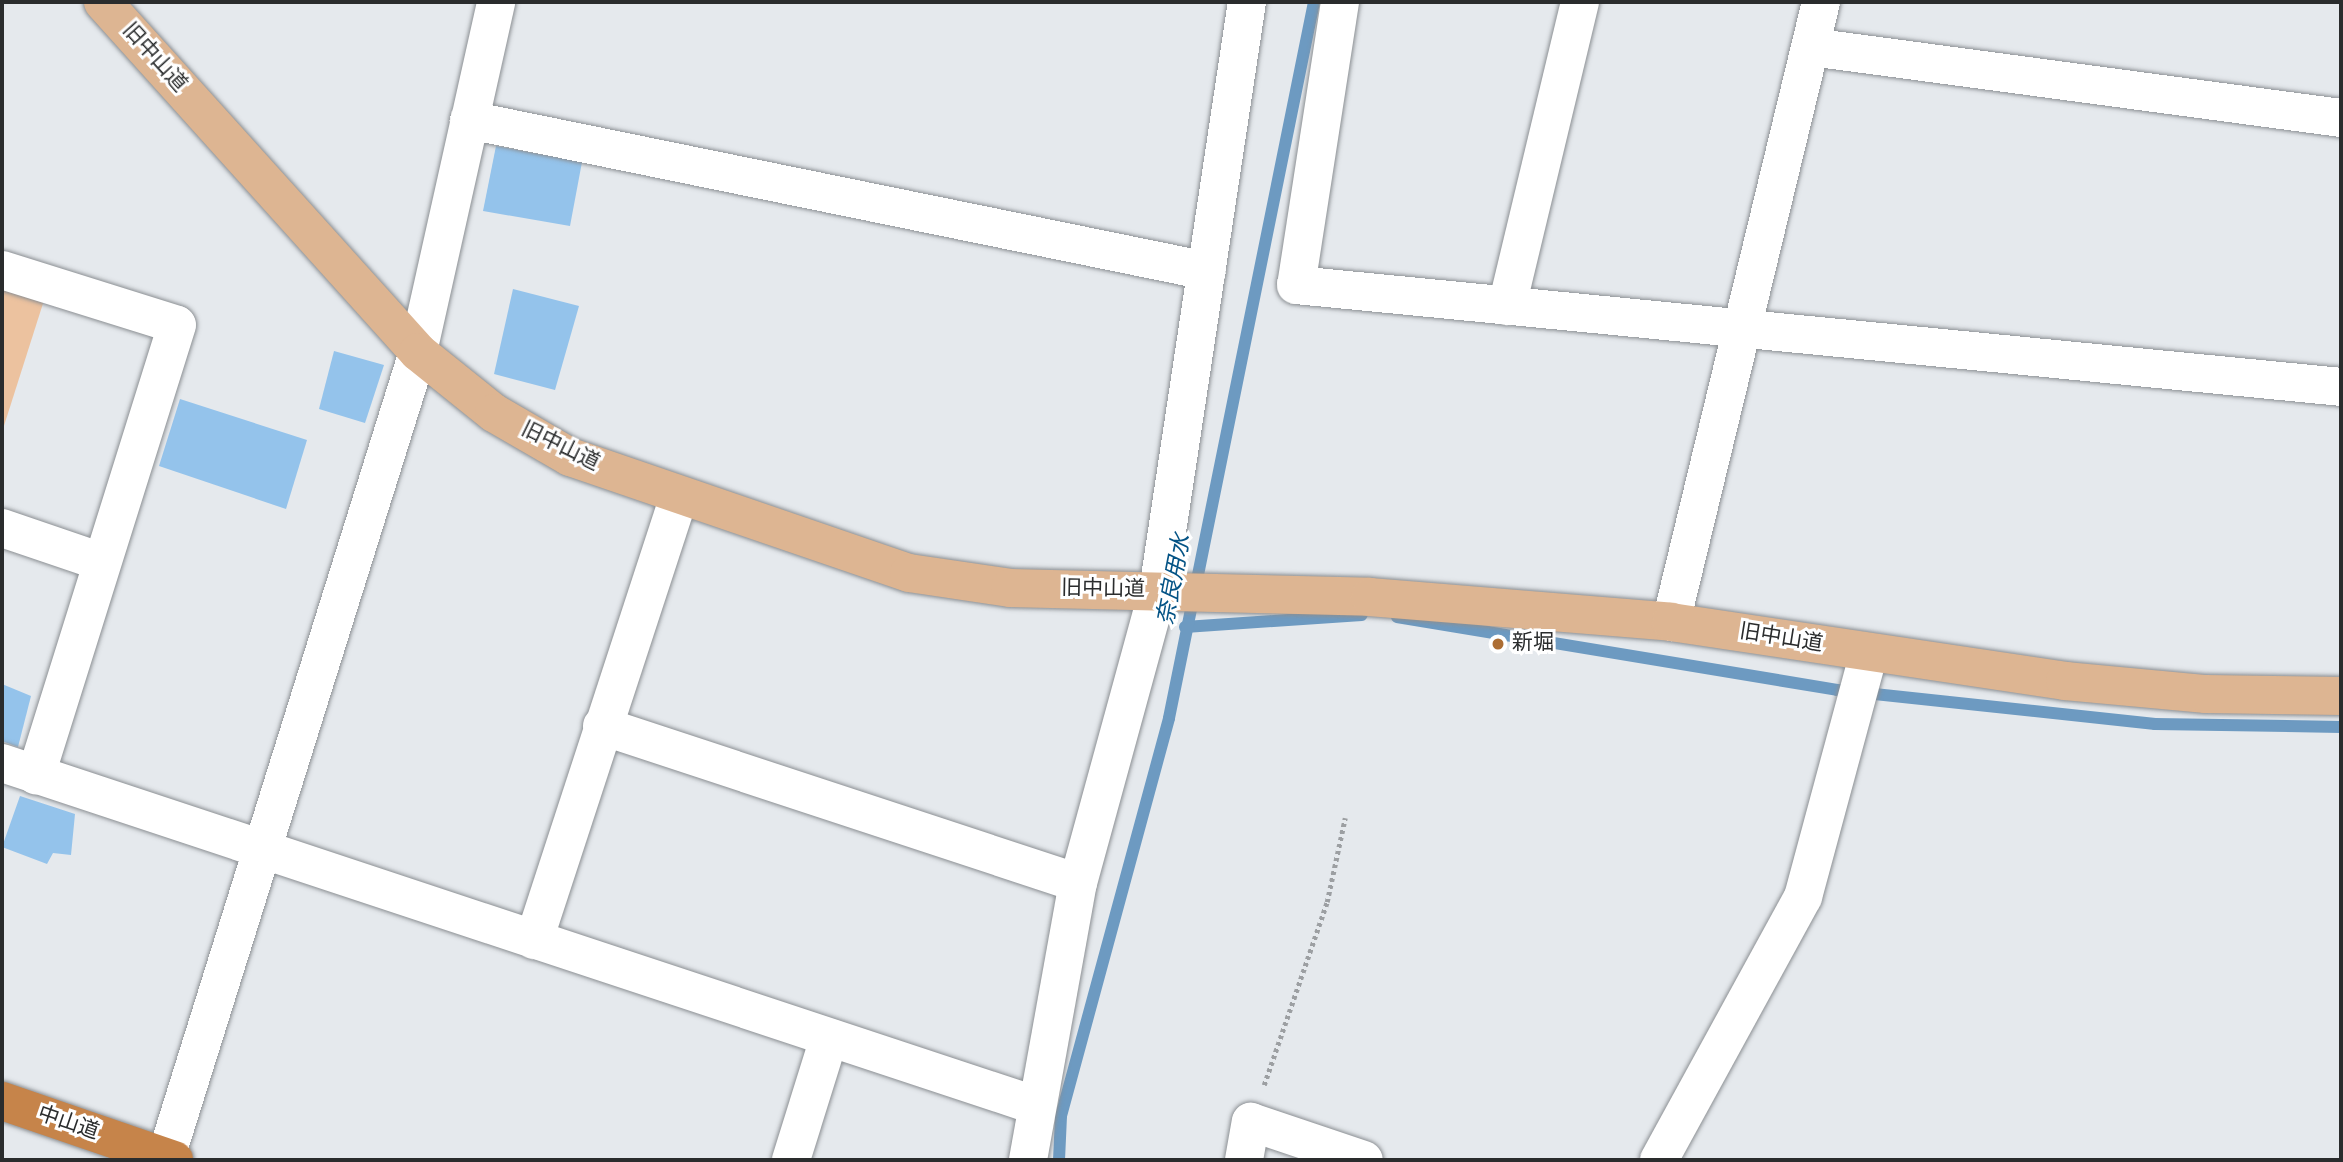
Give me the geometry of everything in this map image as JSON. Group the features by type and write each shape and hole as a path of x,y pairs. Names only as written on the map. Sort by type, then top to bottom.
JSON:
{"highway":[{"name":"中山道","path":"2,1101 168,1159"}],"main road":[{"name":"旧中山道","path":"103,2 418,352 494,413 570,457 909,573 1010,588 1370,597 1671,622 1869,653 2155,690 2341,695"}],"street":[{"path":"168,1159 261,851 418,352 496,2"},
{"path":"1028,1160 1034,1105 1078,883 1169,592 1207,271 1247,2"},
{"path":"1340,2 1296,285 2341,387"},
{"path":"1507,306 1580,2"},
{"path":"1671,622 1747,329 1821,2"},
{"path":"1811,47 2341,118"},
{"path":"469,120 1207,271"},
{"path":"2,270 177,325 99,561 19,769 1034,1105"},
{"path":"534,940 679,496"},
{"path":"2,528 99,561"},
{"path":"1658,1160 1803,897 1869,653"},
{"path":"602,726 1078,883"},
{"path":"792,1160 829,1038"},
{"path":"1244,1160 1251,1122 1364,1160"}],"path":[{"path":"1251,1122 1327,902 1345,818"}],"shaded area":[{"path":"2,281 46,294 2,432"}],"building":[{"path":"496,146 582,162 570,226 483,211"},
{"path":"513,289 579,306 555,390 494,374"},
{"path":"334,351 384,365 365,423 319,409"},
{"path":"180,399 307,440 286,509 159,466"},
{"path":"2,684 31,696 18,747 2,741"},
{"path":"20,796 75,814 71,855 53,853 47,864 2,847"}],"waterway":[{"name":"奈良用水","path":"1059,1160 1061,1116 1169,718 1314,2"},
{"path":"1185,627 1362,615"},
{"path":"1397,617 1837,690 2155,724 2341,727"}],"place":[{"name":"新堀","path":"1498,644"}]}
